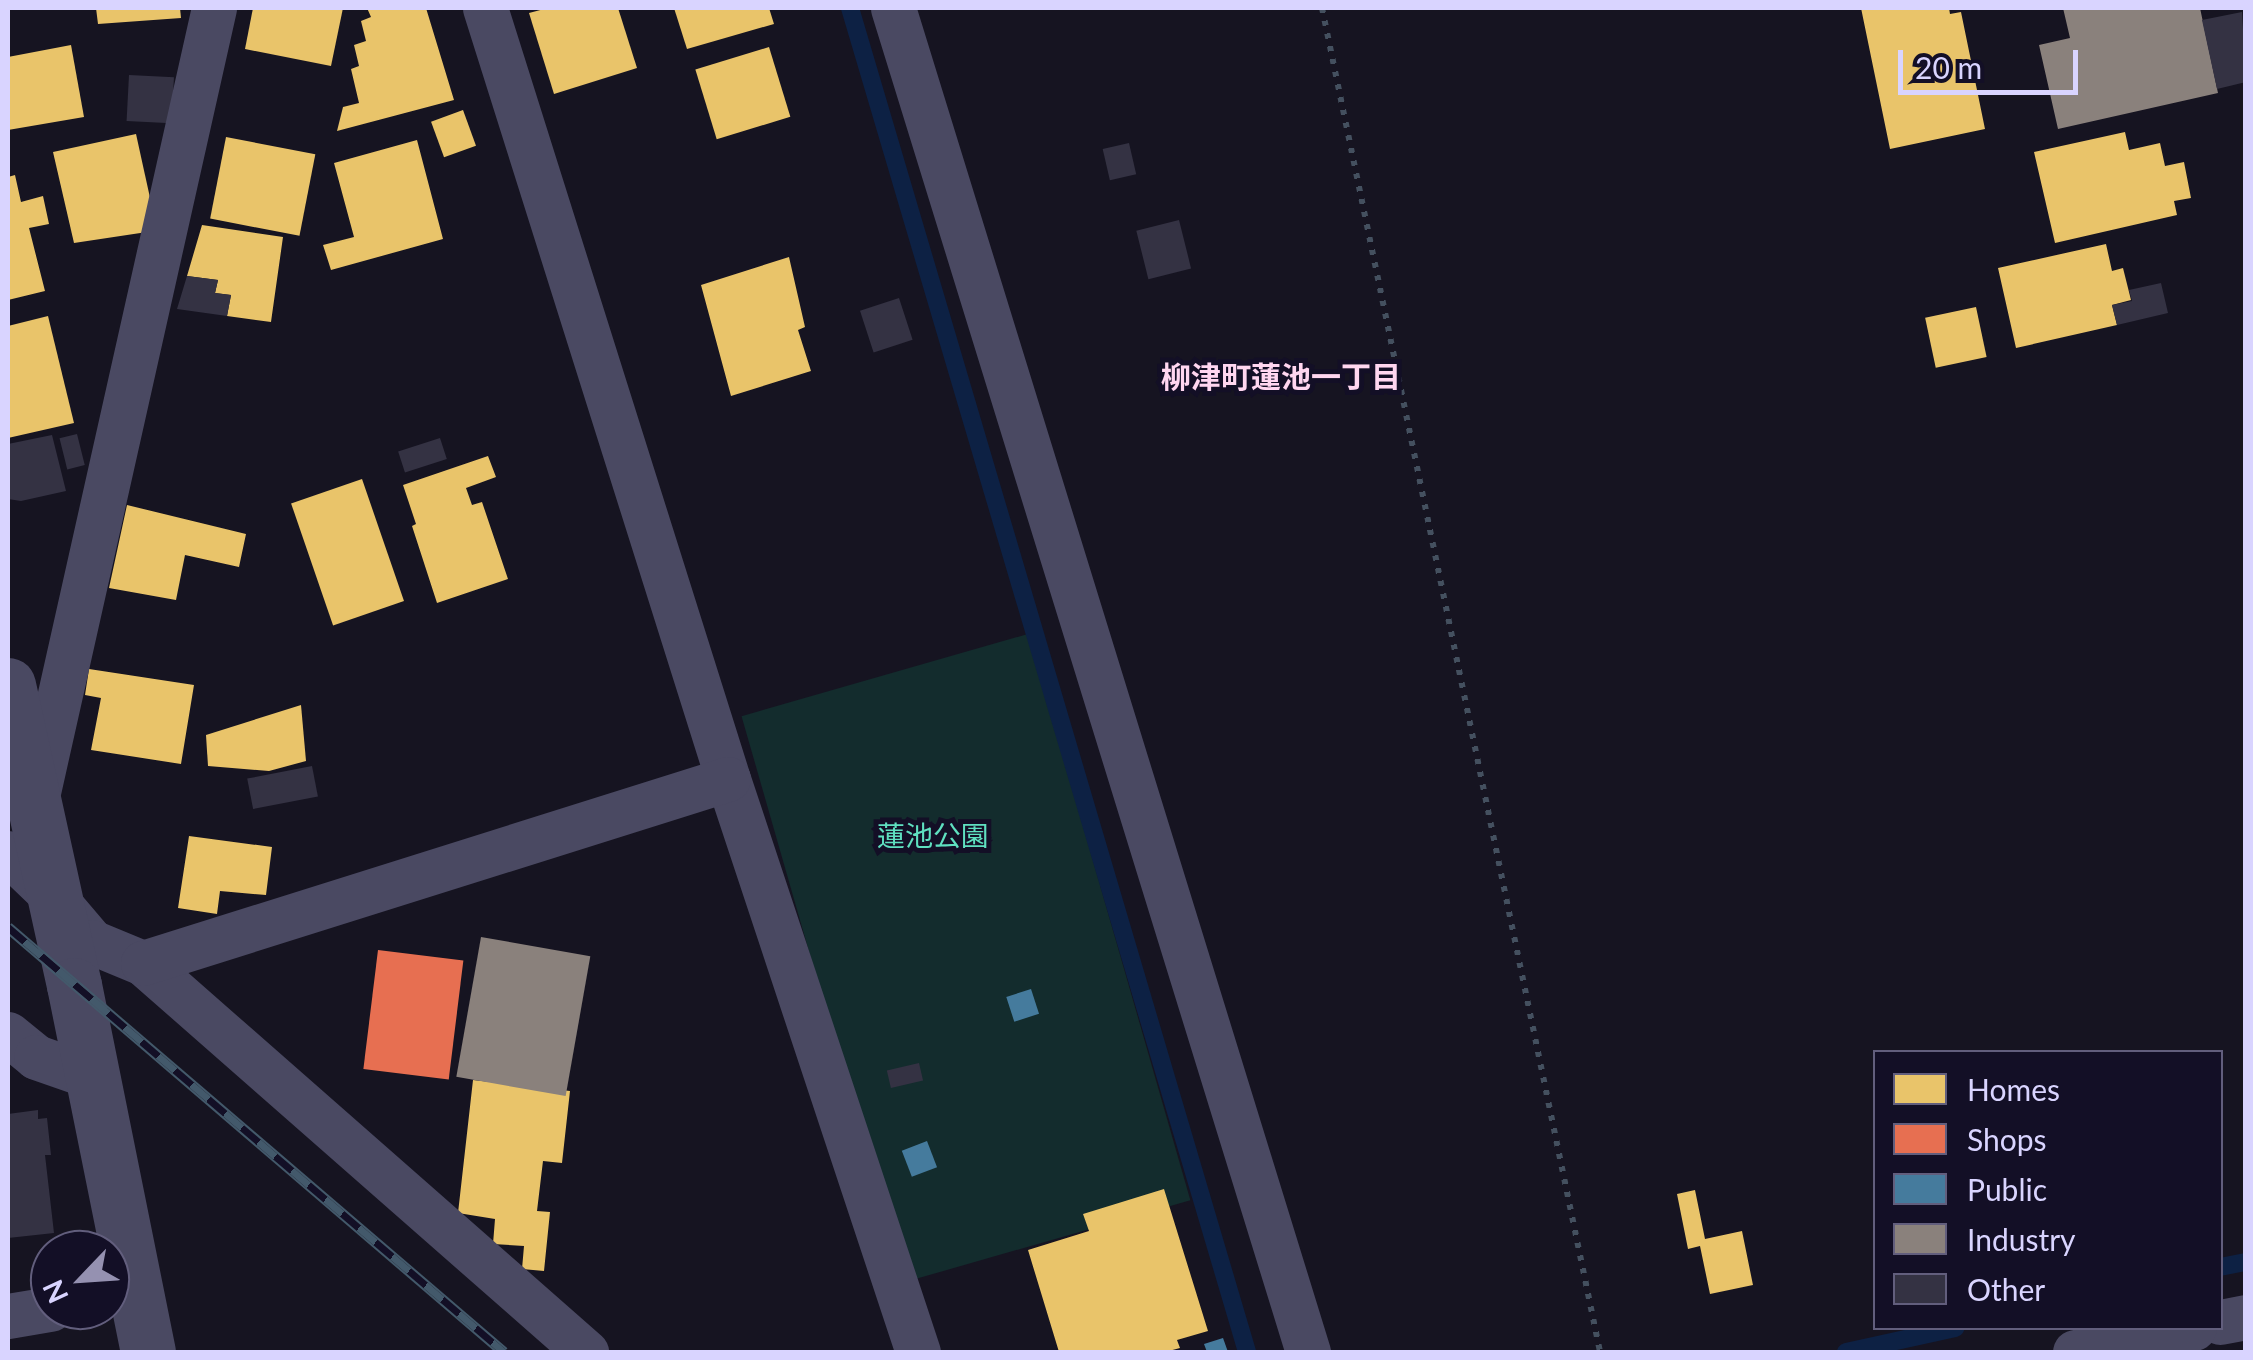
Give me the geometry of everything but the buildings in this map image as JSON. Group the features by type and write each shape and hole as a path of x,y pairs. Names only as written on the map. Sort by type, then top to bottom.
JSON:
{"street":[{"path":"21,832 214,8"},
{"path":"485,8 728,780 918,1352"},
{"path":"893,8 1308,1352"},
{"path":"8,684 21,832 52,894 92,942 143,963 586,1352"},
{"path":"143,963 728,780"},
{"path":"52,894 93,1076 114,1230"},
{"path":"8,1034 36,1057 93,1076"},
{"path":"130,1313 148,1352"},
{"path":"2076,1352 2184,1330"}],"path":[{"path":"1322,8 1600,1352"}],"green space":[{"name":"蓮池公園","path":"1028,634 1190,1200 904,1282 742,716"}],"waterway":[{"path":"850,8 1247,1352"},
{"path":"2223,1266 2246,1262"},
{"path":"1846,1352 1946,1330"}],"railway":[{"path":"8,927 504,1352"}],"district":[{"name":"柳津町蓮池一丁目","path":"1281,376"}]}
